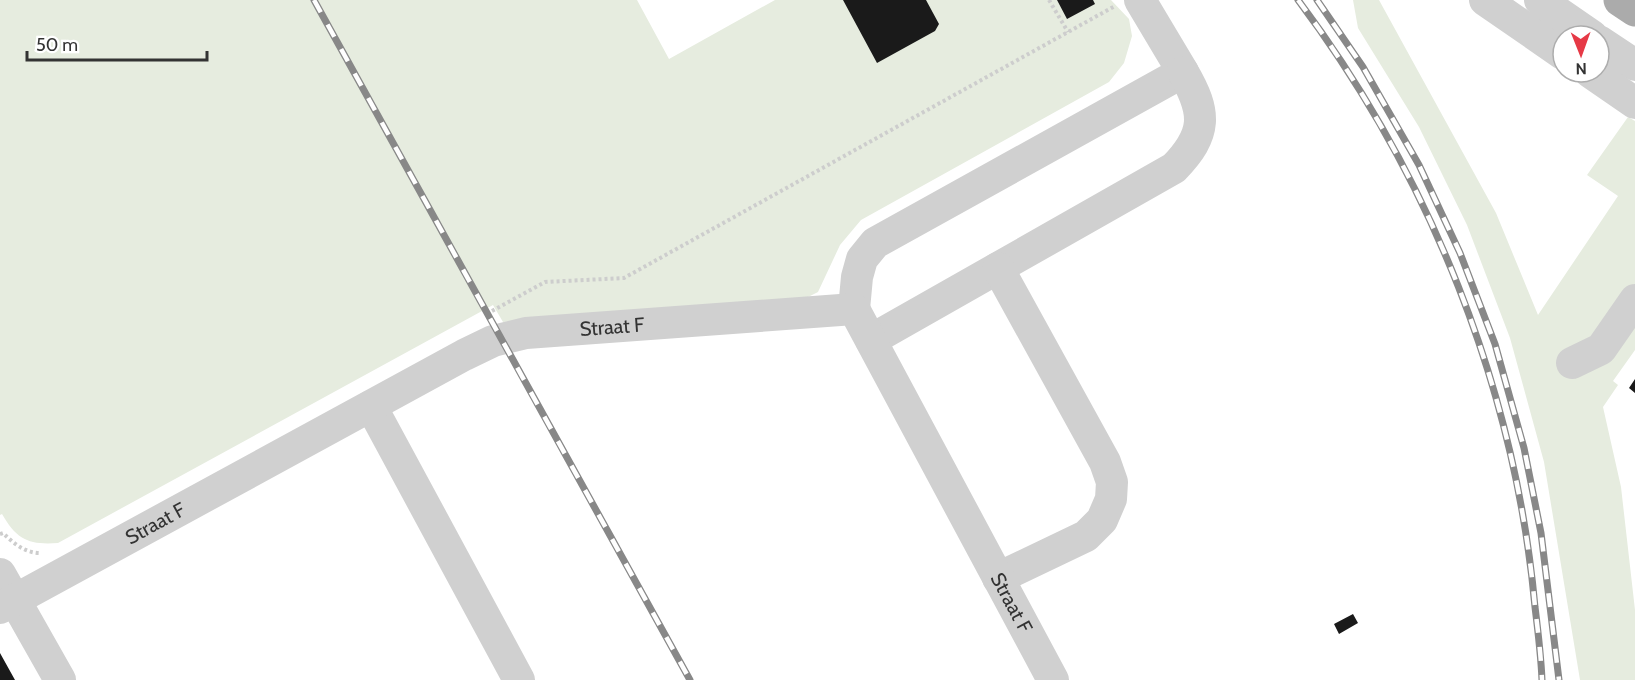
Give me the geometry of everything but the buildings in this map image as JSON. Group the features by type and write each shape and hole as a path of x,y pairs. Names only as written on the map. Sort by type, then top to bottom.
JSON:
{"main road":[{"path":"1620,0 1635,10"}],"lane":[{"path":"1485,0 1551,46"},
{"path":"1540,0 1575,24"},
{"path":"871,340 1174,168 1180,162 1197,137 1201,118 1196,94 1183,72 1126,4"},
{"path":"1611,48 1635,65"},
{"path":"854,309 857,277 862,259 875,243 1183,72"},
{"path":"1607,84 1635,103"},
{"path":"998,268 1105,462 1112,482 1111,499 1102,520 1086,536 998,578"},
{"path":"1572,363 1601,350 1635,300"},
{"name":"Straat F","path":"60,680 5,594 371,406 477,348 518,334 854,309 1053,680"},
{"path":"371,406 519,680"}],"path":[{"path":"1049,0 1068,32"},
{"path":"487,314 545,282 624,278 1068,32 1126,4"},
{"path":"0,534 3,533 13,543 34,553 48,554"}],"shaded area":[{"path":"0,0 637,0 669,59 775,0 1111,0 1129,19 1132,36 1124,63 1109,82 861,220 840,245 818,292 806,298 503,322 493,305 58,543 39,543 31,542 19,535 2,514 0,515"},
{"path":"1353,0 1379,0 1496,213 1538,315 1618,196 1587,175 1628,117 1635,121 1635,350 1613,381 1618,385 1603,407 1621,487 1635,610 1635,680 1580,680 1544,462 1510,338 1467,225 1419,127 1358,28"}],"railway":[{"path":"314,0 690,680"},
{"path":"1298,0 1345,68 1388,138 1426,211 1458,287 1486,365 1508,444 1524,525 1542,680"},
{"path":"1317,0 1363,67 1419,165 1460,253 1495,344 1524,448 1541,533 1559,680"}]}
